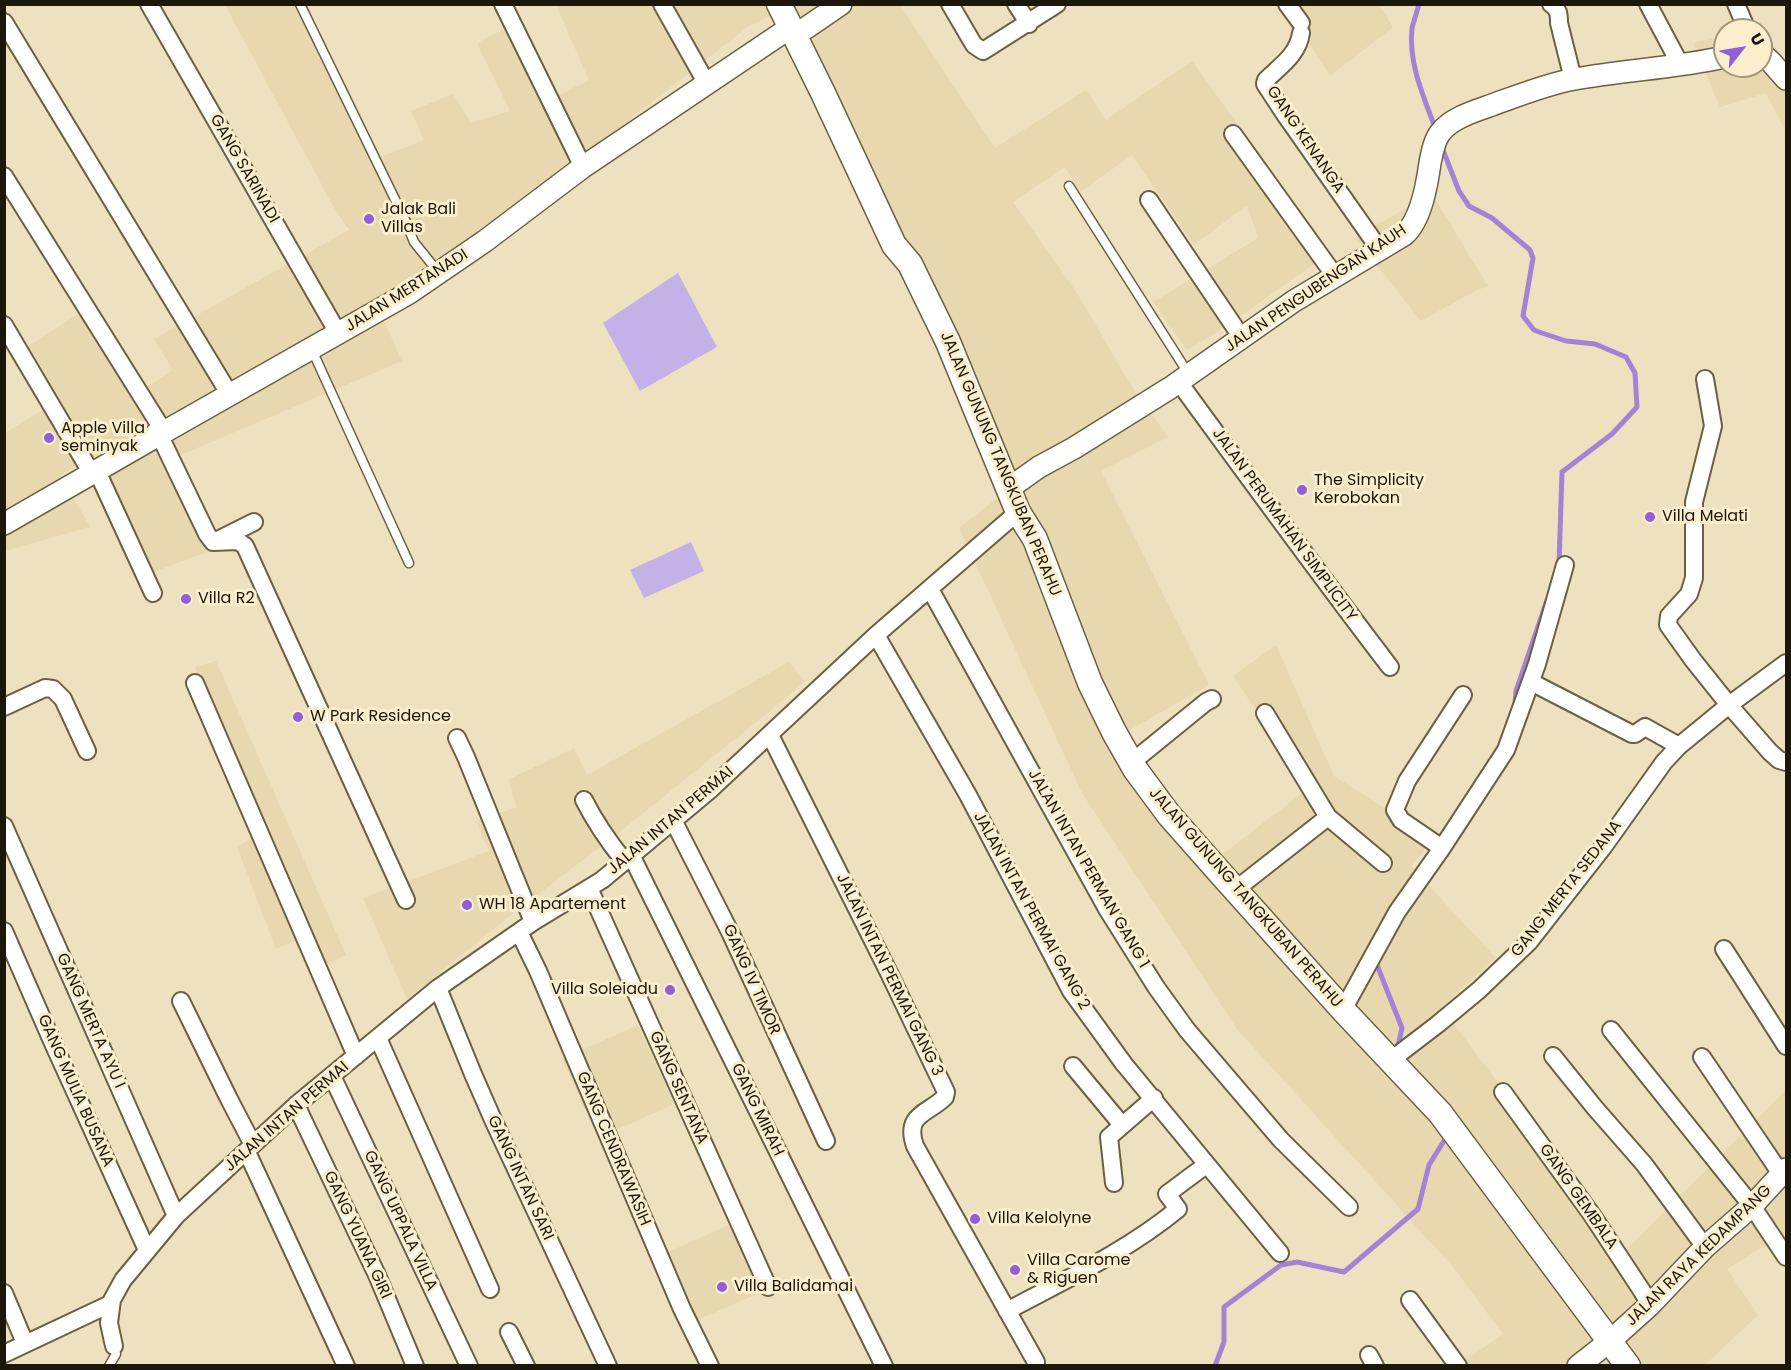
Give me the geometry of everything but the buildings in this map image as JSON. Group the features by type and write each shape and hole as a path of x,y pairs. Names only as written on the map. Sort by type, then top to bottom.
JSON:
{"main road":[{"name":"JALAN GUNUNG TANGKUBAN PERAHU","path":"779,4 797,20 832,77 904,240 910,264 948,342 1018,512 1035,539 1090,683 1131,762 1169,815 1235,890 1440,1113 1628,1365"}],"street":[{"name":"GANG SARINADI","path":"149,4 338,333"},
{"path":"503,4 582,168"},
{"path":"662,4 707,84"},
{"name":"JALAN MERTANADI","path":"5,523 161,432 409,293 582,168 797,20 841,4"},
{"path":"950,4 974,45 983,51 1029,24 1057,4"},
{"path":"1016,4 1029,24"},
{"name":"GANG KENANGA","path":"1287,4 1301,28 1300,39 1286,63 1266,80 1265,84 1380,250"},
{"path":"1551,4 1559,15 1573,79"},
{"path":"1648,4 1681,66"},
{"path":"1736,4 1742,18"},
{"path":"4,22 230,395"},
{"name":"JALAN PENGUBENGAN KAUH","path":"1008,489 1039,467 1107,428 1269,318 1404,235 1411,227 1419,209 1437,137 1447,126 1477,110 1573,79 1681,66 1713,59"},
{"path":"1773,63 1786,79"},
{"path":"1233,134 1335,276"},
{"path":"4,176 161,432 207,534 213,542 238,541 245,546 406,900"},
{"path":"1149,200 1242,338"},
{"path":"4,325 94,473 153,593"},
{"name":"JALAN PERUMAHAN SIMPLICITY","path":"1183,378 1318,574 1390,667"},
{"path":"1705,379 1713,426 1694,502 1694,578 1689,594 1673,611 1668,622 1693,660 1729,705 1770,752 1779,760 1786,762"},
{"name":"JALAN INTAN PERMAI","path":"110,1304 123,1280 176,1216 296,1106 438,988 533,922 602,880 711,789 876,635 1018,512"},
{"path":"213,542 254,522"},
{"path":"1343,1010 1397,912 1506,750 1532,682 1565,565"},
{"name":"JALAN INTAN PERMAN GANG 1","path":"930,589 1107,909 1156,987 1187,1030 1281,1140 1349,1207"},
{"name":"JALAN INTAN PERMAI GANG 2","path":"876,635 968,795 1071,991 1107,1042 1280,1253"},
{"name":"GANG MERTA SEDANA","path":"1391,1060 1479,990 1529,942 1604,846 1664,762 1729,705 1786,663"},
{"path":"1532,682 1632,734 1645,727 1680,746"},
{"path":"195,683 356,1056"},
{"path":"4,707 45,688 52,689 63,699 87,751"},
{"path":"1442,848 1401,820 1395,810 1407,781 1463,695"},
{"path":"1131,762 1212,699"},
{"path":"1265,713 1328,816 1383,863"},
{"name":"JALAN INTAN PERMAI GANG 3","path":"770,735 946,1092 940,1102 918,1116 912,1129 915,1146 1036,1362"},
{"path":"457,738 533,922"},
{"name":"GANG MIRAH","path":"584,800 608,841 627,858 884,1365"},
{"path":"1235,890 1328,816"},
{"name":"GANG IV TIMOR","path":"673,820 730,932 826,1141"},
{"name":"GANG MERTA AYU I","path":"4,826 176,1216"},
{"name":"GANG SENTANA","path":"589,888 768,1287"},
{"name":"GANG MULIA BUSANA","path":"4,931 147,1250"},
{"name":"GANG CENDRAWASIH","path":"519,932 538,971 682,1309 710,1365"},
{"path":"1724,949 1786,1046"},
{"name":"GANG INTAN SARI","path":"438,988 494,1122 608,1365"},
{"path":"181,1001 228,1097 346,1365"},
{"path":"1611,1030 1752,1206 1786,1257"},
{"path":"378,1038 490,1289"},
{"path":"1553,1056 1644,1164 1705,1247"},
{"path":"1702,1057 1784,1171"},
{"path":"1073,1066 1122,1125"},
{"name":"GANG UPPALA VILLA","path":"332,1076 469,1365"},
{"name":"GANG GEMBALA","path":"1503,1092 1592,1215 1650,1305"},
{"path":"1114,1183 1109,1137 1154,1098"},
{"name":"GANG YUANA GIRI","path":"296,1106 376,1275 415,1365"},
{"path":"1007,1311 1156,1226 1179,1209 1167,1194 1206,1165"},
{"name":"JALAN RAYA KEDAMPANG","path":"1610,1341 1650,1305 1705,1247 1752,1206 1784,1171"},
{"path":"4,1293 26,1343"},
{"path":"1410,1300 1458,1365"},
{"path":"4,1354 110,1304 109,1323 115,1350"},
{"path":"510,1332 526,1365"},
{"path":"1578,1365 1610,1341"}],"lane":[{"path":"300,4 414,242 439,273"},
{"path":"1069,186 1183,378"},
{"path":"312,349 409,563"},
{"path":"110,1365 115,1350"},
{"path":"115,1350 121,1365"}],"shaded area":[{"path":"225,5 304,5 378,158 424,140 411,111 453,94 471,123 510,111 477,43 512,25 549,100 589,80 556,5 900,5 995,148 1086,90 1106,120 1192,61 1330,253 1222,329 1187,350 1153,302 1258,238 1247,205 1194,245 1132,155 1080,192 1065,167 1013,202 1077,293 1130,384 1168,437 1101,471 1209,685 1121,735 1133,758 1220,856 1309,788 1233,676 1276,645 1334,776 1434,839 1411,866 1496,958 1441,1007 1625,1251 1786,1090 1786,1233 1727,1269 1758,1315 1707,1363 1708,1365 1459,1365 1503,1334 1453,1267 1237,1029 1082,793 959,528 1008,490 790,7 749,26 551,181 375,301 402,361 169,460 207,552 151,573 95,455 60,475 90,527 5,551 5,433 60,399 27,347 84,310 137,393 173,370 154,339 349,230 333,206"},
{"path":"1284,5 1379,5 1393,27 1330,76"},
{"path":"1713,39 1713,78 1773,78 1773,44 1786,62 1786,132 1766,93 1720,107 1693,43"},
{"path":"1432,194 1488,286 1421,321 1355,237"},
{"path":"678,273 717,347 640,391 603,323"},
{"path":"691,542 704,571 644,598 630,570"},
{"path":"216,661 346,955 323,966 308,935 276,949 237,847 262,832 195,667"},
{"path":"789,662 805,681 621,831 407,999 363,898 489,851 476,822 517,807 508,780 574,748 587,775"},
{"path":"638,1025 674,1104 598,1138 562,1059"},
{"path":"736,1222 766,1290 688,1324 659,1256"}],"waterway":[{"path":"1419,4 1412,28 1412,54 1422,93 1436,130"},
{"path":"1441,145 1459,191 1469,206 1492,218 1530,250 1533,258 1523,316 1534,330 1566,341 1595,344 1626,357 1635,373 1637,407 1612,434 1562,472 1559,565"},
{"path":"1515,705 1516,691 1547,600"},
{"path":"1375,960 1402,1028 1397,1050"},
{"path":"1215,1366 1224,1342 1224,1307 1281,1265 1297,1262 1344,1272 1418,1209 1429,1165 1447,1136"}],"place":[{"name":"Jalak Bali Villas","path":"369,219"},
{"name":"Apple Villa seminyak","path":"49,438"},
{"name":"The Simplicity Kerobokan","path":"1302,490"},
{"name":"Villa Melati","path":"1650,517"},
{"name":"Villa R2","path":"186,599"},
{"name":"W Park Residence","path":"298,717"},
{"name":"WH 18 Apartement","path":"467,905"},
{"name":"Villa Soleiadu","path":"670,990"},
{"name":"Villa Kelolyne","path":"975,1219"},
{"name":"Villa Carome & Riguen","path":"1015,1270"},
{"name":"Villa Balidamai","path":"722,1287"}]}
